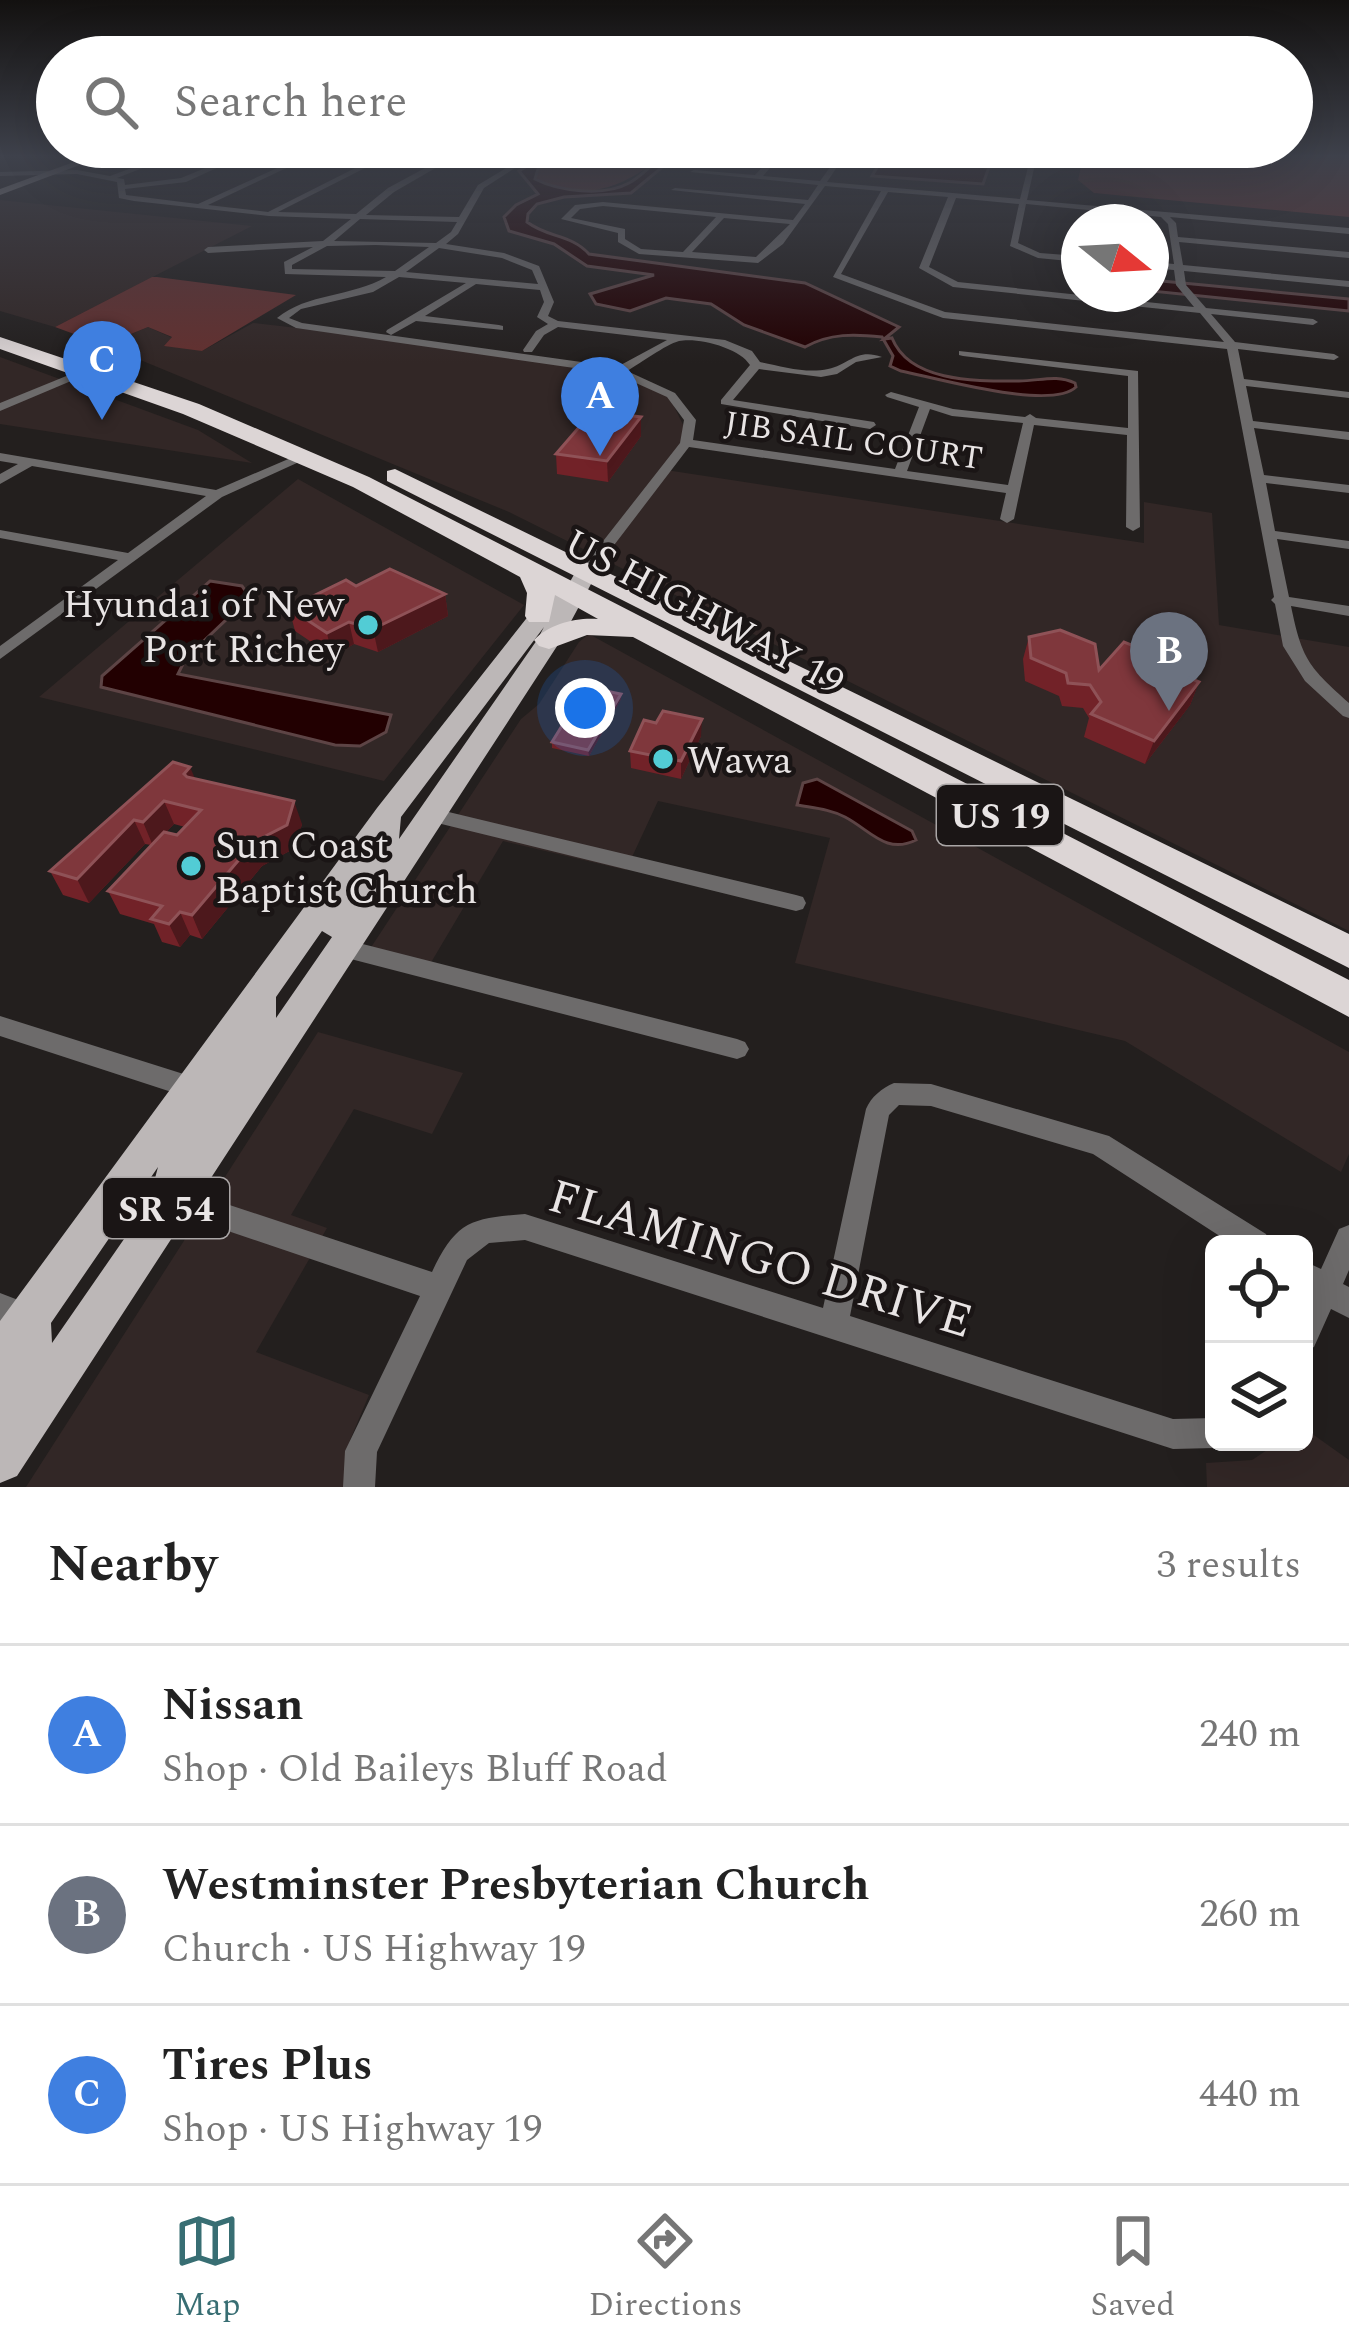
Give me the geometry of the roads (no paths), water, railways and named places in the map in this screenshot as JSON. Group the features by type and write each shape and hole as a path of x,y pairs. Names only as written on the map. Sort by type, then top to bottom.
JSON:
{"highway":[{"name":"US HIGHWAY 19","path":"0,328 202,394 418,486 649,634 1349,1000"},
{"name":"US HIGHWAY 19","path":"0,340 304,457 532,571 576,584 1349,952"},
{"path":"0,340 81,362 108,361"},
{"path":"86,370 123,372 202,394"},
{"path":"532,571 541,592 544,628 565,631 594,626 649,634"},
{"path":"1086,859 1207,909 1349,982"}],"main road":[{"name":"SR 54","path":"0,1358 14,1312 193,1088 387,815 576,584"},
{"name":"SR 54","path":"0,1459 432,815 544,628"},
{"path":"339,954 332,935 383,853 387,815"},
{"path":"172,1199 176,1163 191,1133 258,1031 259,994"},
{"path":"0,1408 30,1351 14,1312"}],"street":[{"path":"350,224 287,264 288,272 397,274 545,288"},
{"path":"458,224 437,248 370,290 298,307 282,318 300,326 619,371 671,395 690,420 686,442 576,584"},
{"path":"591,224 622,231 621,240 639,250 758,260 767,256 791,224"},
{"path":"686,256 714,224"},
{"path":"865,224 836,275 944,315 1334,356"},
{"path":"941,224 924,268 980,290 1313,322"},
{"path":"1018,224 1013,244 1037,255 1061,257"},
{"path":"1172,224 1175,267 1186,292 1207,311 1232,346 1279,600 1298,661 1349,712"},
{"path":"1270,224 1349,230"},
{"path":"1173,240 1284,246 1349,256"},
{"path":"208,250 237,254 325,244 437,248 516,257 536,268 549,302 542,317 556,325 724,344 748,353 756,365 830,374 846,368 853,359 877,357"},
{"path":"1284,246 1289,264"},
{"path":"1169,266 1349,284"},
{"path":"391,332 443,306 472,283"},
{"path":"413,317 499,328"},
{"path":"528,350 540,334 556,325"},
{"path":"619,371 679,337"},
{"path":"963,353 1134,374 1133,527"},
{"path":"756,365 725,402 871,425"},
{"path":"0,407 86,370"},
{"path":"1240,382 1349,395"},
{"path":"891,395 925,407 1132,432"},
{"path":"901,470 925,407"},
{"path":"1007,519 1030,418"},
{"path":"1248,424 1349,436"},
{"name":"JIB SAIL COURT","path":"686,442 1014,490"},
{"path":"0,457 217,494"},
{"path":"0,654 217,494 304,457"},
{"path":"0,480 29,462"},
{"path":"1258,478 1349,489"},
{"path":"0,534 126,557"},
{"path":"1269,534 1349,545"},
{"path":"1279,600 1349,611"},
{"path":"0,632 23,637"},
{"path":"432,815 796,903"},
{"path":"339,954 737,1049"},
{"path":"0,1026 193,1088"},
{"path":"833,1327 878,1109 894,1094 931,1095 1100,1144 1242,1235"},
{"path":"172,1199 438,1288"},
{"name":"FLAMINGO DRIVE","path":"359,1487 361,1451 457,1250 484,1230 525,1227 1173,1434 1205,1433"},
{"path":"1313,1319 1349,1239"}],"place":[{"name":"Tires Plus","path":"102,420"},
{"name":"Nissan","path":"600,456"},
{"name":"Hyundai of New Port Richey","path":"368,625"},
{"name":"Westminster Presbyterian Church","path":"1169,711"},
{"name":"Wawa","path":"663,759"},
{"name":"Sun Coast Baptist Church","path":"191,866"}]}
